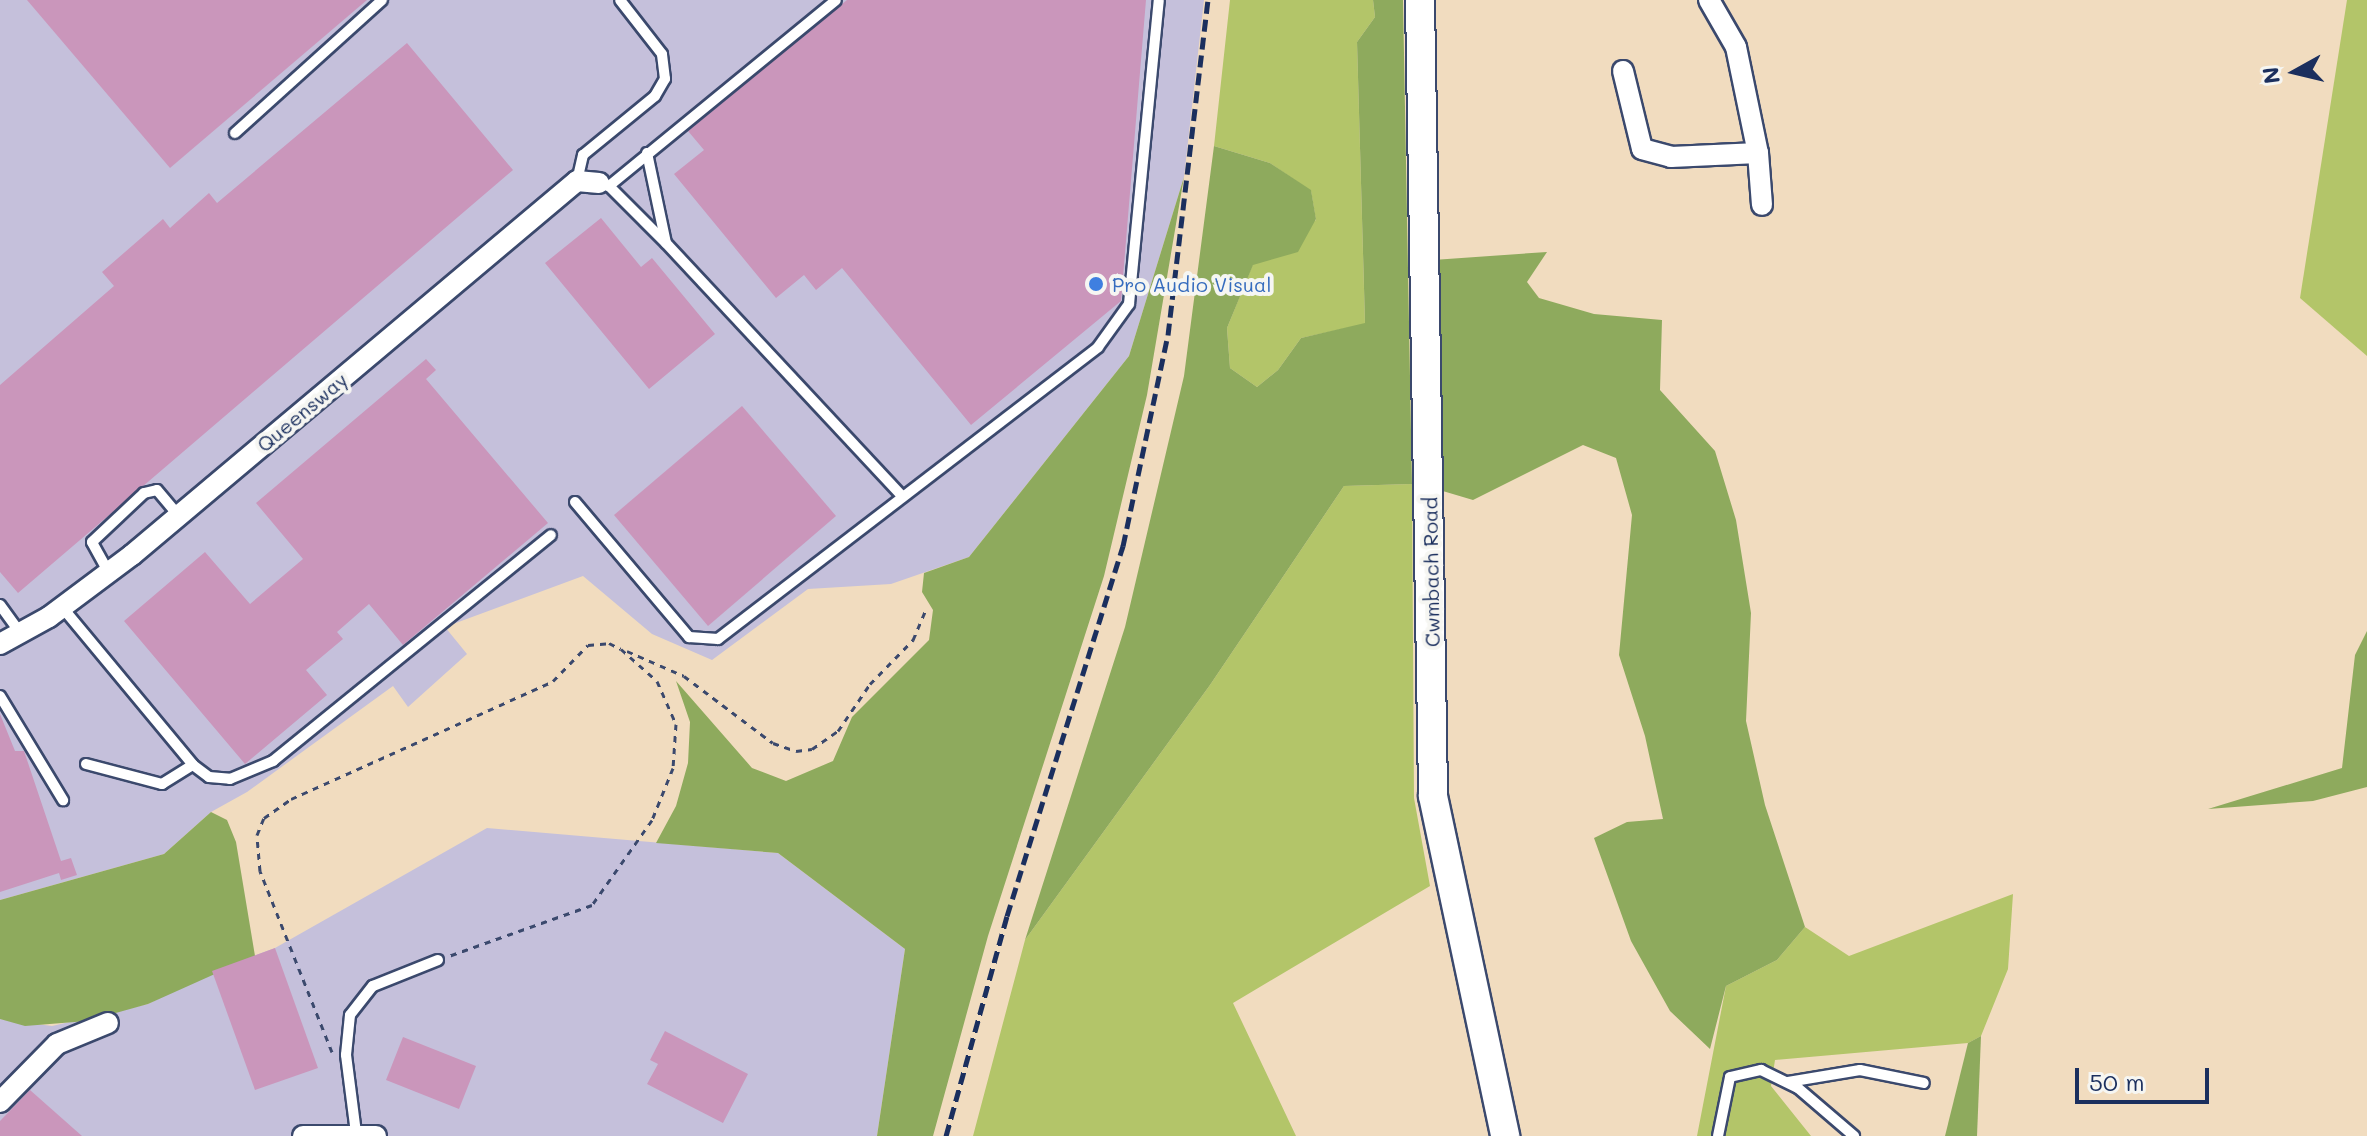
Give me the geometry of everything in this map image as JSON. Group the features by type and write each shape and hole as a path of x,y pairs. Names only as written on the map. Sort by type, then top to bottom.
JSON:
{"main road":[{"name":"Cwmbach Road","path":"1420,0 1433,796 1505,1136"}],"street":[{"path":"1709,0 1736,47 1758,153 1762,205"},
{"path":"1623,71 1642,149 1671,157 1758,153"},
{"path":"577,181 604,184"},
{"name":"Queensway","path":"0,644 21,634 109,573 577,181"},
{"path":"0,1102 57,1044 108,1023"},
{"path":"303,1136 366,1134"}],"lane":[{"path":"235,133 382,0"},
{"path":"577,181 583,155 655,96 665,79 662,54 620,0"},
{"path":"836,0 647,153 604,184 666,243 903,497"},
{"path":"575,502 689,637 718,639 1098,347 1129,304 1159,0"},
{"path":"647,153 666,243"},
{"path":"109,573 92,542 144,493 157,490 179,516"},
{"path":"62,607 193,765 209,777 230,779 273,761 551,535"},
{"path":"0,605 21,634"},
{"path":"0,696 63,800"},
{"path":"86,764 162,784 193,765"},
{"path":"366,1134 346,1055 350,1015 373,986 438,960"},
{"path":"1718,1136 1730,1077 1736,1072 1761,1070 1788,1082 1854,1136"},
{"path":"1788,1082 1860,1070 1924,1083"}],"path":[{"path":"335,1060 260,871 257,835 264,818 291,799 553,681 588,645 609,643 684,676 773,743 796,751 812,749 838,731 870,684 913,640 926,609"},
{"path":"438,960 592,905 652,820 673,768 676,724 657,681 621,649"}],"shaded area":[{"path":"0,0 1204,0 1184,177 1129,356 969,557 891,584 808,589 712,660 652,634 583,576 445,627 467,654 408,707 393,686 247,792 211,812 164,854 0,900"},
{"path":"487,828 778,853 905,949 877,1136 0,1136 0,1019 52,1026 148,1004 212,971 275,948"}],"green space":[{"path":"1230,0 1373,0 1375,17 1357,42 1365,324 1301,338 1278,370 1257,387 1230,368 1227,328 1253,264 1316,220 1311,191 1270,163 1214,146"},
{"path":"1373,0 1403,0 1412,484 1344,486 1210,685 1025,940 1125,627 1184,376 1214,146 1270,163 1311,190 1316,219 1298,252 1253,265 1227,328 1230,368 1257,387 1278,370 1301,338 1365,323 1357,42 1375,17"},
{"path":"2347,0 2367,0 2367,356 2300,298"},
{"path":"1184,177 1147,395 1104,576 988,936 933,1136 877,1136 905,949 778,853 656,843 676,806 688,763 690,722 676,681 752,768 786,781 833,761 852,717 929,640 933,610 922,592 924,573 969,557 1129,356"},
{"path":"1547,252 1527,282 1539,298 1594,314 1662,320 1660,390 1715,451 1736,520 1751,613 1746,721 1765,805 1805,927 1777,960 1726,986 1710,1049 1670,1011 1631,941 1594,838 1627,822 1663,819 1645,736 1619,655 1632,515 1616,458 1583,445 1473,500 1436,489 1433,260"},
{"path":"1412,484 1414,798 1430,886 1233,1003 1296,1136 973,1136 1025,940 1210,685 1344,486"},
{"path":"2367,631 2367,787 2313,801 2208,809 2342,768 2355,655"},
{"path":"211,812 227,820 236,842 255,956 148,1004 87,1021 25,1026 0,1019 0,900 164,854"},
{"path":"2013,894 2008,969 1981,1036 1968,1043 1775,1060 1771,1086 1811,1136 1697,1136 1726,986 1777,960 1805,927 1849,956"},
{"path":"1981,1036 1977,1136 1945,1136 1968,1043"}],"building":[{"path":"27,0 367,0 170,168"},
{"path":"847,0 1146,0 1121,301 971,425 842,268 816,290 804,275 776,298 674,174 704,150 688,131"},
{"path":"407,43 513,170 18,593 0,572 0,385 114,286 102,272 163,219 170,228 209,193 217,203"},
{"path":"601,218 641,267 652,258 715,334 649,389 545,263"},
{"path":"426,359 436,370 426,379 548,523 403,645 369,604 337,632 343,639 306,670 327,695 245,764 124,621 205,552 250,604 303,559 256,503"},
{"path":"742,406 836,516 708,626 614,515"},
{"path":"0,714 15,751 24,751 61,861 71,858 77,875 61,880 59,873 0,892"},
{"path":"275,948 318,1068 255,1090 212,971"},
{"path":"665,1031 748,1074 723,1123 647,1084 658,1064 650,1060"},
{"path":"403,1037 476,1066 459,1109 386,1080"},
{"path":"30,1090 82,1136 0,1136 0,1121"}],"railway":[{"path":"946,1136 1007,916 1123,546 1168,335 1208,0"}],"place":[{"name":"Pro Audio Visual","path":"1096,284"}]}
